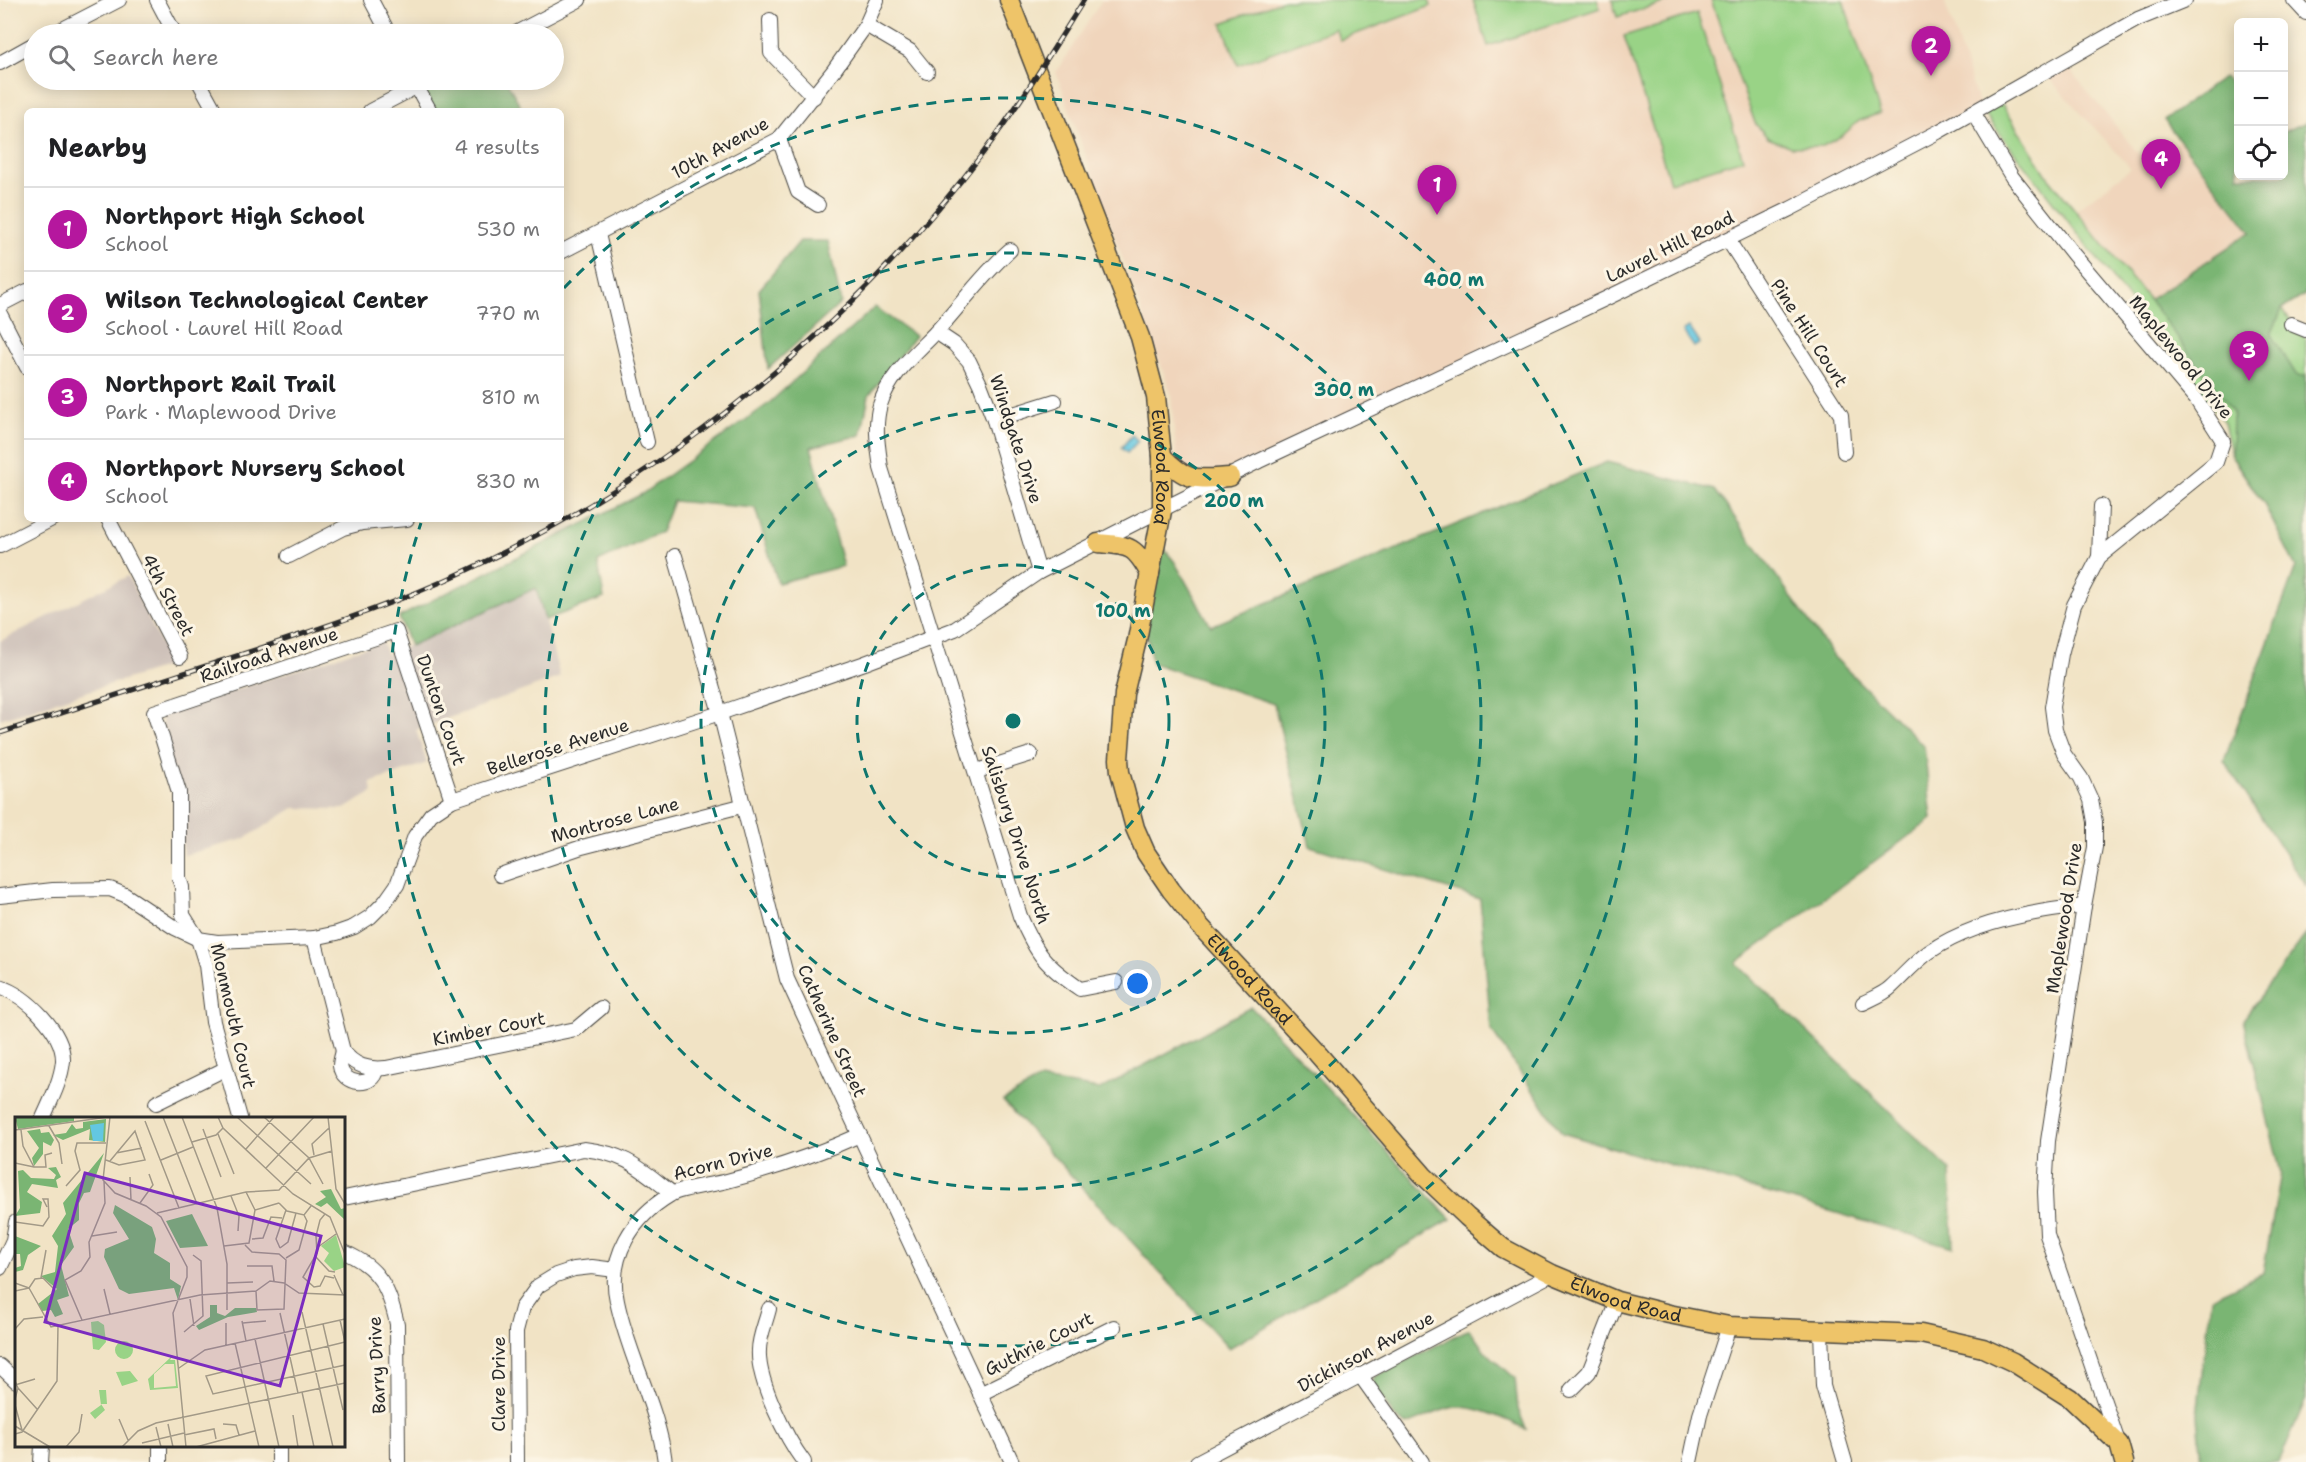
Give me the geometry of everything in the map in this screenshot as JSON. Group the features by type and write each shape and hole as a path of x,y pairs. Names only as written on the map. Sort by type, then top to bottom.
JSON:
{"main road":[{"name":"Elwood Road","path":"1009,0 1140,337 1156,397 1162,456 1162,511 1124,694 1119,759 1129,808 1146,853 1171,890 1200,926 1317,1053 1423,1175 1503,1248 1551,1275 1617,1301 1729,1326 1921,1334 1983,1348 2013,1362 2070,1398 2118,1444 2124,1462"},
{"path":"1162,456 1178,472 1194,479 1230,477"},
{"path":"1098,543 1126,546 1139,555 1150,574"}],"street":[{"path":"72,24 119,0"},
{"path":"157,0 170,24"},
{"path":"371,0 384,24"},
{"path":"533,24 579,0"},
{"name":"10th Avenue","path":"564,251 779,140 814,97 866,25 877,0"},
{"path":"2294,0 2306,13"},
{"name":"Laurel Hill Road","path":"1162,511 1259,461 1728,240 1973,112 2138,19 2178,1"},
{"path":"770,20 771,53 814,97"},
{"path":"866,25 910,51 927,72"},
{"path":"0,63 24,50"},
{"path":"203,90 213,108"},
{"path":"375,108 406,90"},
{"path":"423,90 429,108"},
{"name":"Maplewood Drive","path":"1973,112 2012,177 2073,254 2196,399 2223,441 2216,462 2099,557 2074,605 2055,684 2052,707 2055,730 2064,754 2081,778 2091,800 2095,822 2095,846 2048,1141 2045,1192 2047,1235 2118,1444"},
{"path":"779,140 798,192 818,206"},
{"path":"598,234 648,441"},
{"name":"Pine Hill Court","path":"1728,240 1841,415 1844,452"},
{"name":"Salisbury Drive North","path":"1010,250 990,268 936,332 909,359 888,387 880,404 876,424 881,468 977,771 1020,916 1045,962 1080,989 1116,982"},
{"path":"0,305 24,293"},
{"path":"0,314 24,361"},
{"path":"2291,324 2306,330"},
{"name":"Windgate Drive","path":"936,332 954,344 969,361 994,420 1039,572"},
{"path":"994,420 1055,401"},
{"path":"2099,557 2101,506"},
{"name":"Bellerose Avenue","path":"0,896 53,890 110,889 125,895 175,928 198,939 218,942 314,938 337,933 354,927 370,917 385,902 397,885 415,836 431,814 452,800 720,713 935,638 972,619 1039,572 1162,511"},
{"path":"0,546 46,522"},
{"name":"4th Street","path":"110,522 180,657"},
{"path":"289,556 343,528 373,522"},
{"name":"Catherine Street","path":"675,556 720,713 741,806 787,979 1012,1462"},
{"name":"Railroad Avenue","path":"154,712 396,631"},
{"name":"Dunton Court","path":"396,631 452,800"},
{"name":"Monmouth Court","path":"154,712 179,792 179,878 182,887 183,915 198,939 206,965 213,1022 239,1117"},
{"path":"977,771 1031,754"},
{"name":"Montrose Lane","path":"501,875 582,846 741,806"},
{"path":"1863,1003 1889,989 1929,952 1953,938 1977,928 2030,914 2084,906"},
{"name":"Kimber Court","path":"314,938 343,1051 354,1062 362,1066 376,1069 576,1029 601,1008"},
{"path":"0,987 27,1001 38,1011 60,1044 63,1059 61,1074 44,1117"},
{"path":"156,1103 225,1069"},
{"name":"Acorn Drive","path":"665,1462 659,1428 616,1300 615,1270 622,1245 648,1211 672,1193 712,1185 799,1161 860,1135"},
{"path":"345,1198 584,1149 608,1152 631,1162 672,1193"},
{"path":"0,1268 13,1240 15,1228"},
{"name":"Barry Drive","path":"345,1252 356,1257 378,1276 388,1291 393,1307 397,1324 398,1462"},
{"name":"Clare Drive","path":"517,1462 516,1331 522,1308 538,1286 556,1275 574,1269 592,1267 615,1270"},
{"name":"Dickinson Avenue","path":"1197,1462 1214,1458 1360,1375 1551,1275"},
{"path":"1571,1390 1589,1372 1617,1301"},
{"path":"769,1309 759,1350 764,1377 791,1445 804,1462"},
{"path":"1690,1462 1700,1415 1729,1326"},
{"name":"Guthrie Court","path":"980,1394 1114,1327"},
{"path":"1821,1331 1822,1386 1845,1462"},
{"path":"0,1366 15,1380"},
{"path":"1360,1375 1422,1462"},
{"path":"41,1462 42,1447"}],"shaded area":[{"path":"1102,0 1944,0 1980,108 1680,259 1229,473 1177,467 1171,393 1056,72"},
{"path":"2066,65 2146,163 2179,140 2252,232 2149,300 2076,210 2131,168 2046,75"},
{"path":"128,576 171,665 0,719 0,641"},
{"path":"536,588 560,677 416,730 427,763 370,783 373,792 344,809 294,808 244,839 184,855 161,714 382,642 387,655"}],"green space":[{"path":"1284,0 1429,0 1431,6 1340,40 1335,29 1238,65 1222,23"},
{"path":"1473,0 1597,0 1600,8 1488,46"},
{"path":"1612,0 1673,0 1617,17"},
{"path":"1711,0 1843,0 1880,113 1859,121 1842,136 1823,146 1791,147 1768,138 1755,123"},
{"path":"1697,13 1743,159 1670,182 1624,36"},
{"path":"2224,77 2234,87 2234,180 2288,180 2288,130 2306,122 2306,294 2282,309 2271,335 2297,376 2306,376 2306,886 2224,761 2296,567 2264,504 2232,457 2233,412 2149,300 2251,232 2164,120"},
{"path":"430,90 511,90 521,108 432,108 425,93"},
{"path":"1998,98 2048,177 2149,300 2306,196 2306,294 2282,309 2306,339 2306,595 2296,567 2264,504 2232,457 2224,422 1980,108"},
{"path":"800,241 828,241 841,303 768,369 759,290"},
{"path":"875,307 915,336 869,395 861,435 811,447 843,566 778,583 755,508 673,501 661,532 598,562 604,598 545,620 536,588 410,646 399,617 642,494 768,404"},
{"path":"1607,462 1715,490 1834,657 1924,746 1932,819 1736,963 1950,1170 1953,1247 1562,1133 1491,1030 1480,899 1310,846 1274,704 1152,663 1140,594 1154,556 1149,531 1174,561 1211,626"},
{"path":"2306,934 2306,1399 2279,1462 2201,1462 2197,1415 2211,1298 2263,1273 2281,1173 2243,1020"},
{"path":"1251,1007 1451,1219 1229,1348 1003,1101 1039,1080 1101,1089"},
{"path":"1469,1329 1484,1350 1515,1378 1518,1409 1526,1429 1489,1413 1459,1407 1444,1410 1406,1425 1394,1416 1373,1384 1374,1377"}],"water":[{"path":"1689,327 1700,343 1694,347 1683,331"},
{"path":"1132,435 1138,441 1127,453 1121,448"}],"railway":[{"path":"564,519 610,493 680,446 748,395 812,340 872,281 929,219 983,153 1084,0"},
{"path":"0,733 386,605 461,573 560,522"}],"place":[{"name":"Wilson Technological Center","path":"1931,76"},
{"name":"Northport Nursery School","path":"2161,189"},
{"name":"Northport High School","path":"1437,215"},
{"name":"Northport Rail Trail","path":"2249,381"}]}
